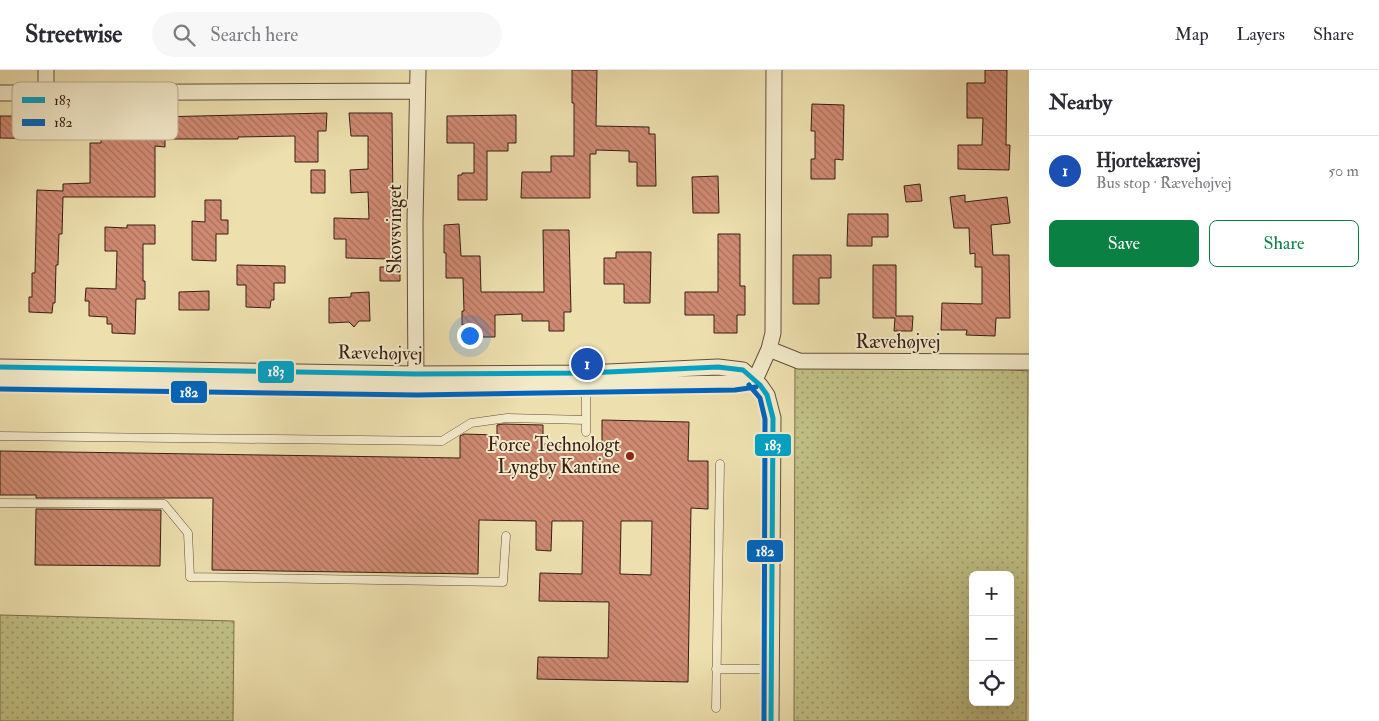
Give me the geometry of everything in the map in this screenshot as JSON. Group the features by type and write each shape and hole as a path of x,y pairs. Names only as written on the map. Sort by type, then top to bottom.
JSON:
{"street":[{"name":"Skovsvinget","path":"416,381 415,222 418,70"},
{"path":"771,721 773,418 767,395 757,383 773,333 774,70"},
{"path":"178,92 418,91"},
{"name":"Rævehøjvej","path":"769,349 799,361 1029,362"},
{"name":"Rævehøjvej","path":"0,367 586,386 757,383"},
{"name":"Rævehøjvej","path":"0,381 416,381 718,367 743,370 757,383"}],"lane":[{"path":"586,386 586,432"},
{"path":"0,436 442,441 471,423 507,418 586,420"},
{"path":"716,708 720,464"},
{"path":"0,502 164,504 188,533 190,577 503,582 506,536"},
{"path":"716,669 771,669"}],"green space":[{"path":"795,354 1028,371 1026,721 794,721"},
{"path":"0,615 234,621 233,721 0,721"}],"building":[{"path":"572,70 597,70 596,126 649,127 649,134 655,134 656,186 637,186 637,162 629,162 629,151 596,150 596,154 590,154 590,198 521,198 522,172 551,172 551,156 574,156"},
{"path":"985,70 1007,70 1006,145 1010,145 1009,170 958,169 958,145 982,145 983,118 967,118 967,83 985,83"},
{"path":"812,104 844,105 843,160 835,159 835,179 811,179 811,159 815,159 815,131 811,131"},
{"path":"327,113 326,131 318,131 318,162 295,162 295,136 238,137 238,139 178,139 178,116"},
{"path":"349,113 392,113 393,209 391,259 346,258 346,239 334,239 334,218 369,219 368,192 351,193 350,170 368,169 368,136 351,136"},
{"path":"516,115 516,143 508,143 508,151 487,151 487,200 458,200 458,175 474,173 474,143 447,143 447,116"},
{"path":"0,116 12,116 12,138 0,138"},
{"path":"101,140 165,140 165,147 155,146 155,197 63,197 62,234 59,234 58,265 56,265 55,303 53,303 52,313 29,312 29,297 32,297 32,273 35,273 37,190 63,191 63,184 90,183 90,143 101,143"},
{"path":"311,170 325,170 325,193 311,193"},
{"path":"718,176 719,213 693,213 692,177"},
{"path":"920,184 922,201 906,202 904,186"},
{"path":"965,195 965,202 1007,197 1010,223 991,225 993,255 1009,255 1010,318 996,318 995,336 966,335 967,330 941,330 942,303 982,304 982,267 975,267 975,253 970,254 969,228 954,228 950,197"},
{"path":"205,200 221,200 221,220 228,220 228,234 216,234 216,261 192,260 192,221 205,222"},
{"path":"848,214 888,214 888,237 872,237 872,246 847,246"},
{"path":"459,224 461,256 480,256 481,292 544,292 543,230 569,230 571,312 564,312 564,331 549,331 549,321 522,321 522,314 495,315 495,337 471,337 471,325 462,325 462,311 464,311 463,278 446,278 444,225"},
{"path":"127,225 155,225 155,244 143,244 145,299 136,299 135,334 112,333 112,324 107,324 107,317 89,316 89,301 85,301 86,288 116,289 117,251 105,251 105,227 127,228"},
{"path":"718,234 740,234 740,286 745,286 745,315 737,315 737,333 714,333 714,315 685,315 685,292 718,292"},
{"path":"616,252 651,252 650,303 624,303 624,284 604,284 604,258 616,258"},
{"path":"793,255 831,255 831,278 819,278 819,304 793,304"},
{"path":"237,265 285,266 285,283 274,283 274,300 271,300 270,308 246,307 246,285 237,285"},
{"path":"873,265 896,265 896,316 913,316 912,331 894,331 895,318 873,318"},
{"path":"380,267 400,267 400,281 380,281"},
{"path":"209,291 209,310 179,310 179,292"},
{"path":"369,292 370,321 359,321 354,327 349,322 329,323 329,298 351,297 351,293"},
{"path":"602,420 689,422 688,461 708,461 708,509 691,508 688,682 537,679 538,657 608,658 609,602 539,601 540,573 582,574 583,521 552,521 551,551 536,550 536,521 479,520 478,574 212,570 213,498 36,498 36,495 0,495 0,451 460,458 460,436 464,434 497,435 497,425 503,424 543,425 543,444 602,445","holes":["621,521 652,521 651,575 620,574"]},
{"path":"36,509 161,510 160,566 35,565"}],"transit line":[{"name":"183","path":"0,367 416,374 586,373 718,367 743,370 760,385 767,395 773,418 771,721"},
{"name":"182","path":"749,385 760,398 765,419 764,721"},
{"name":"182","path":"0,389 417,395 735,390 756,387"}],"place":[{"name":"Hjortekærsvej","path":"587,364"},
{"name":"Force Technologt Lyngby Kantine","path":"630,456"}]}
